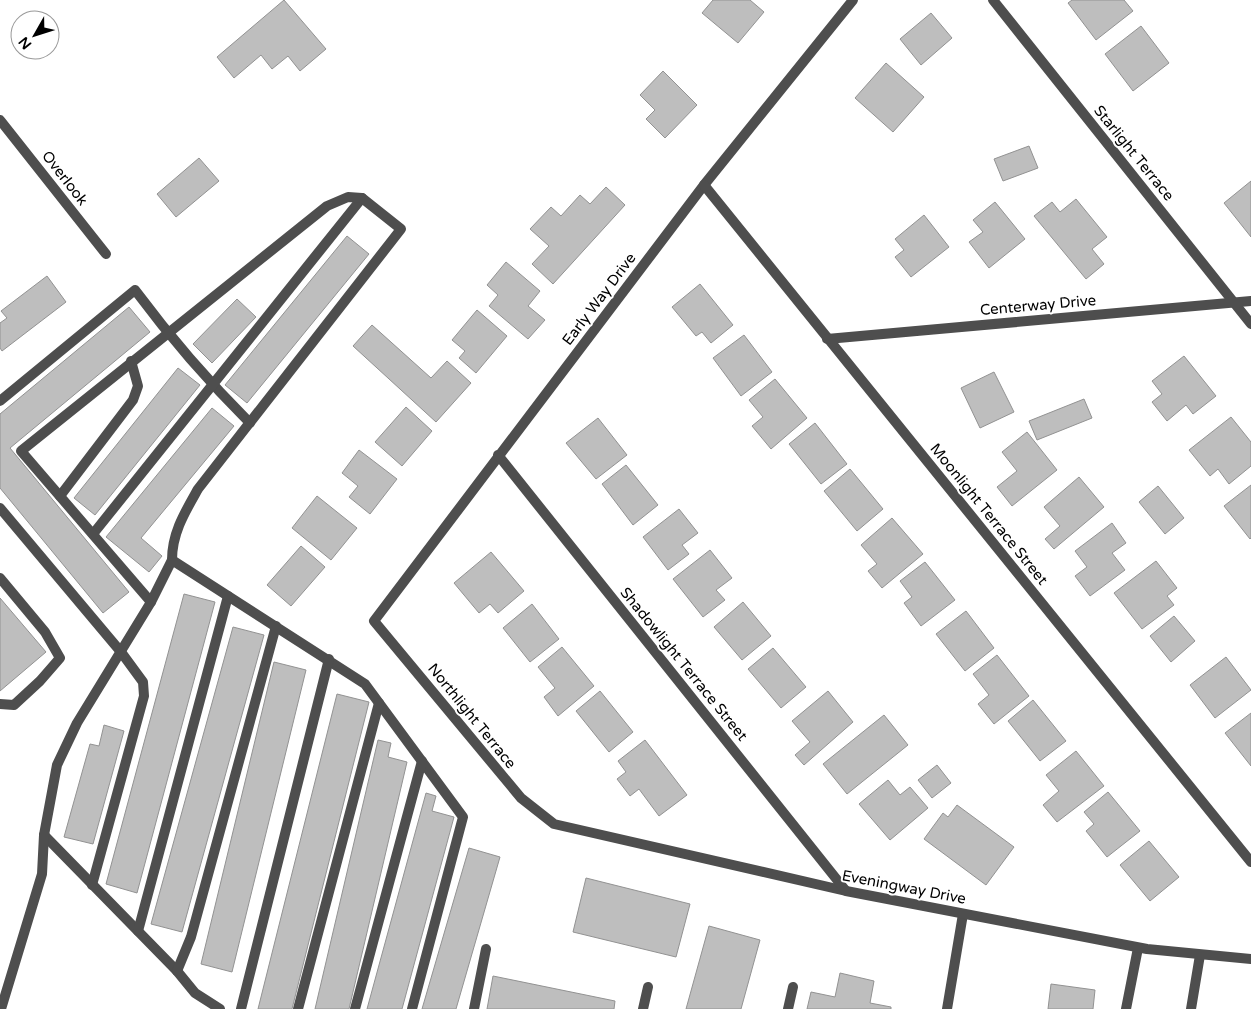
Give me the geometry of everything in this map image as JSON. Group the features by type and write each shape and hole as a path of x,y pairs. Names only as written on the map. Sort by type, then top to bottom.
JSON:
{"street":[{"name":"Early Way Drive","path":"374,621 704,185 853,0"},
{"name":"Starlight Terrace","path":"993,0 1251,324"},
{"name":"Overlook","path":"0,120 106,254"},
{"name":"Moonlight Terrace Street","path":"704,185 1251,862"},
{"path":"2,1009 42,874 44,835 58,765 77,723 151,602 172,560 172,547 177,526 194,496 401,229 362,198 348,197 327,206 167,332 21,451 151,602"},
{"path":"93,534 362,198"},
{"path":"0,401 135,290 167,332 213,386 250,423"},
{"name":"Centerway Drive","path":"827,339 1251,301"},
{"path":"60,496 133,400 138,386 131,361"},
{"name":"Shadowlight Terrace Street","path":"498,455 846,891"},
{"path":"0,508 143,682 144,696 92,885"},
{"path":"172,560 329,659 365,684 463,817 412,1009"},
{"path":"0,578 45,632 60,658 40,681 14,705 0,704"},
{"path":"138,931 228,596"},
{"name":"Northlight Terrace","path":"374,621 520,798 554,824"},
{"path":"177,971 191,937 276,626"},
{"path":"241,1009 329,659"},
{"path":"298,1009 379,703"},
{"path":"355,1009 422,761"},
{"name":"Eveningway Drive","path":"554,824 846,891 1138,948 1251,959"},
{"path":"44,835 177,971 195,993 220,1009"},
{"path":"948,1009 964,914"},
{"path":"1126,1009 1138,948"},
{"path":"474,1009 486,949"},
{"path":"1191,1009 1200,955"},
{"path":"643,1009 648,987"},
{"path":"788,1009 793,987"}],"building":[{"path":"284,0 326,49 300,71 288,56 272,69 261,55 234,78 217,57"},
{"path":"713,0 750,0 764,12 738,43 702,13"},
{"path":"1072,0 1124,0 1133,11 1096,40 1068,3"},
{"path":"931,13 952,38 921,65 900,39"},
{"path":"1141,26 1169,63 1133,91 1105,54"},
{"path":"886,63 924,97 893,132 855,98"},
{"path":"663,71 697,105 665,138 646,119 655,110 640,95"},
{"path":"1029,146 1038,168 1003,181 994,159"},
{"path":"199,158 219,181 176,217 157,194"},
{"path":"1251,181 1251,237 1224,203"},
{"path":"606,187 625,205 553,284 532,264 549,246 530,229 551,207 561,216 580,195 590,204"},
{"path":"1076,199 1107,237 1092,249 1104,264 1086,279 1034,216 1052,202 1060,212"},
{"path":"995,202 1025,239 989,268 969,242 983,232 973,220"},
{"path":"924,215 949,247 911,277 895,257 904,250 895,239"},
{"path":"347,236 369,254 247,403 225,385"},
{"path":"506,262 540,291 528,306 545,320 528,339 489,306 498,295 487,285"},
{"path":"47,276 66,302 2,351 0,348 0,323 7,318 1,311"},
{"path":"700,284 733,325 711,343 702,332 696,336 672,307"},
{"path":"237,299 256,317 212,363 193,344"},
{"path":"129,307 150,332 10,448 129,592 103,613 0,488 0,414"},
{"path":"477,310 507,336 476,373 459,358 465,351 452,340"},
{"path":"372,325 431,378 447,361 471,383 436,422 353,346"},
{"path":"744,335 772,372 741,396 713,358"},
{"path":"1184,356 1216,396 1193,414 1186,405 1167,421 1152,402 1162,394 1152,381"},
{"path":"178,368 200,385 95,515 74,498"},
{"path":"994,372 1014,412 980,428 961,388"},
{"path":"775,379 807,418 771,449 752,426 763,417 749,400"},
{"path":"1084,399 1092,418 1037,440 1029,421"},
{"path":"406,407 432,431 402,466 375,442"},
{"path":"212,408 234,426 141,538 162,556 149,572 106,537"},
{"path":"1231,417 1251,442 1251,466 1229,484 1218,469 1210,476 1189,450"},
{"path":"598,418 627,455 596,479 566,443"},
{"path":"815,423 847,464 821,484 789,444"},
{"path":"1027,432 1057,470 1012,506 997,487 1017,471 1002,452"},
{"path":"359,450 397,479 370,514 349,497 358,486 342,473"},
{"path":"626,465 658,505 633,525 602,484"},
{"path":"850,469 883,509 857,531 824,491"},
{"path":"1079,477 1104,507 1054,549 1045,539 1060,526 1044,507"},
{"path":"1251,485 1251,538 1250,539 1224,506"},
{"path":"1158,486 1184,518 1165,534 1139,502"},
{"path":"317,496 357,528 331,560 292,528"},
{"path":"679,509 698,533 682,545 689,554 668,570 643,537"},
{"path":"892,518 923,554 882,588 868,571 877,564 861,545"},
{"path":"1112,523 1126,543 1112,553 1125,570 1090,596 1075,576 1087,567 1075,551"},
{"path":"301,546 325,567 291,606 267,585"},
{"path":"710,550 732,578 716,590 725,600 703,617 673,579"},
{"path":"491,552 524,591 498,613 490,604 479,613 454,583"},
{"path":"1156,561 1177,588 1167,596 1174,605 1142,629 1114,593"},
{"path":"925,562 955,600 921,626 904,603 912,597 900,581"},
{"path":"184,594 215,602 137,893 106,884"},
{"path":"0,598 46,652 0,691"},
{"path":"743,602 771,636 742,660 714,627"},
{"path":"532,604 559,639 530,662 503,628"},
{"path":"966,611 994,648 965,671 936,634"},
{"path":"1174,616 1195,641 1171,662 1150,636"},
{"path":"233,627 264,635 182,932 151,924"},
{"path":"562,647 594,686 558,716 544,697 555,688 538,667"},
{"path":"773,648 806,687 781,708 748,669"},
{"path":"997,655 1029,696 994,724 978,704 989,695 973,674"},
{"path":"1226,657 1251,690 1215,718 1190,685"},
{"path":"274,662 306,670 232,972 201,964"},
{"path":"600,691 633,732 609,752 576,711"},
{"path":"828,691 853,722 804,765 795,755 810,742 792,721"},
{"path":"337,694 369,702 292,1009 258,1009"},
{"path":"1033,700 1066,741 1040,761 1008,721"},
{"path":"1251,713 1251,766 1225,733"},
{"path":"884,715 908,745 847,794 823,764"},
{"path":"104,725 124,731 93,844 64,837 90,744 99,746"},
{"path":"378,740 391,743 388,757 407,762 349,1009 315,1009"},
{"path":"645,740 687,795 659,816 639,789 630,796 617,779 626,772 618,761"},
{"path":"1076,751 1104,786 1057,822 1043,805 1059,791 1046,775"},
{"path":"937,765 951,783 932,798 918,780"},
{"path":"888,780 900,795 910,787 928,808 890,840 859,804"},
{"path":"1108,792 1140,831 1107,857 1086,831 1094,824 1084,812"},
{"path":"426,793 436,796 432,811 454,817 402,1009 367,1009"},
{"path":"957,805 1014,847 986,885 924,839 943,813 948,817"},
{"path":"1149,841 1179,877 1150,901 1120,865"},
{"path":"469,848 500,857 456,1009 422,1009"},
{"path":"586,878 690,904 676,957 573,932"},
{"path":"709,926 760,940 741,1009 686,1009"},
{"path":"840,973 874,981 870,1003 891,1007 891,1009 807,1009 811,992 835,997"},
{"path":"493,976 615,1001 614,1009 487,1009"},
{"path":"1051,984 1095,990 1093,1009 1048,1009"}]}
